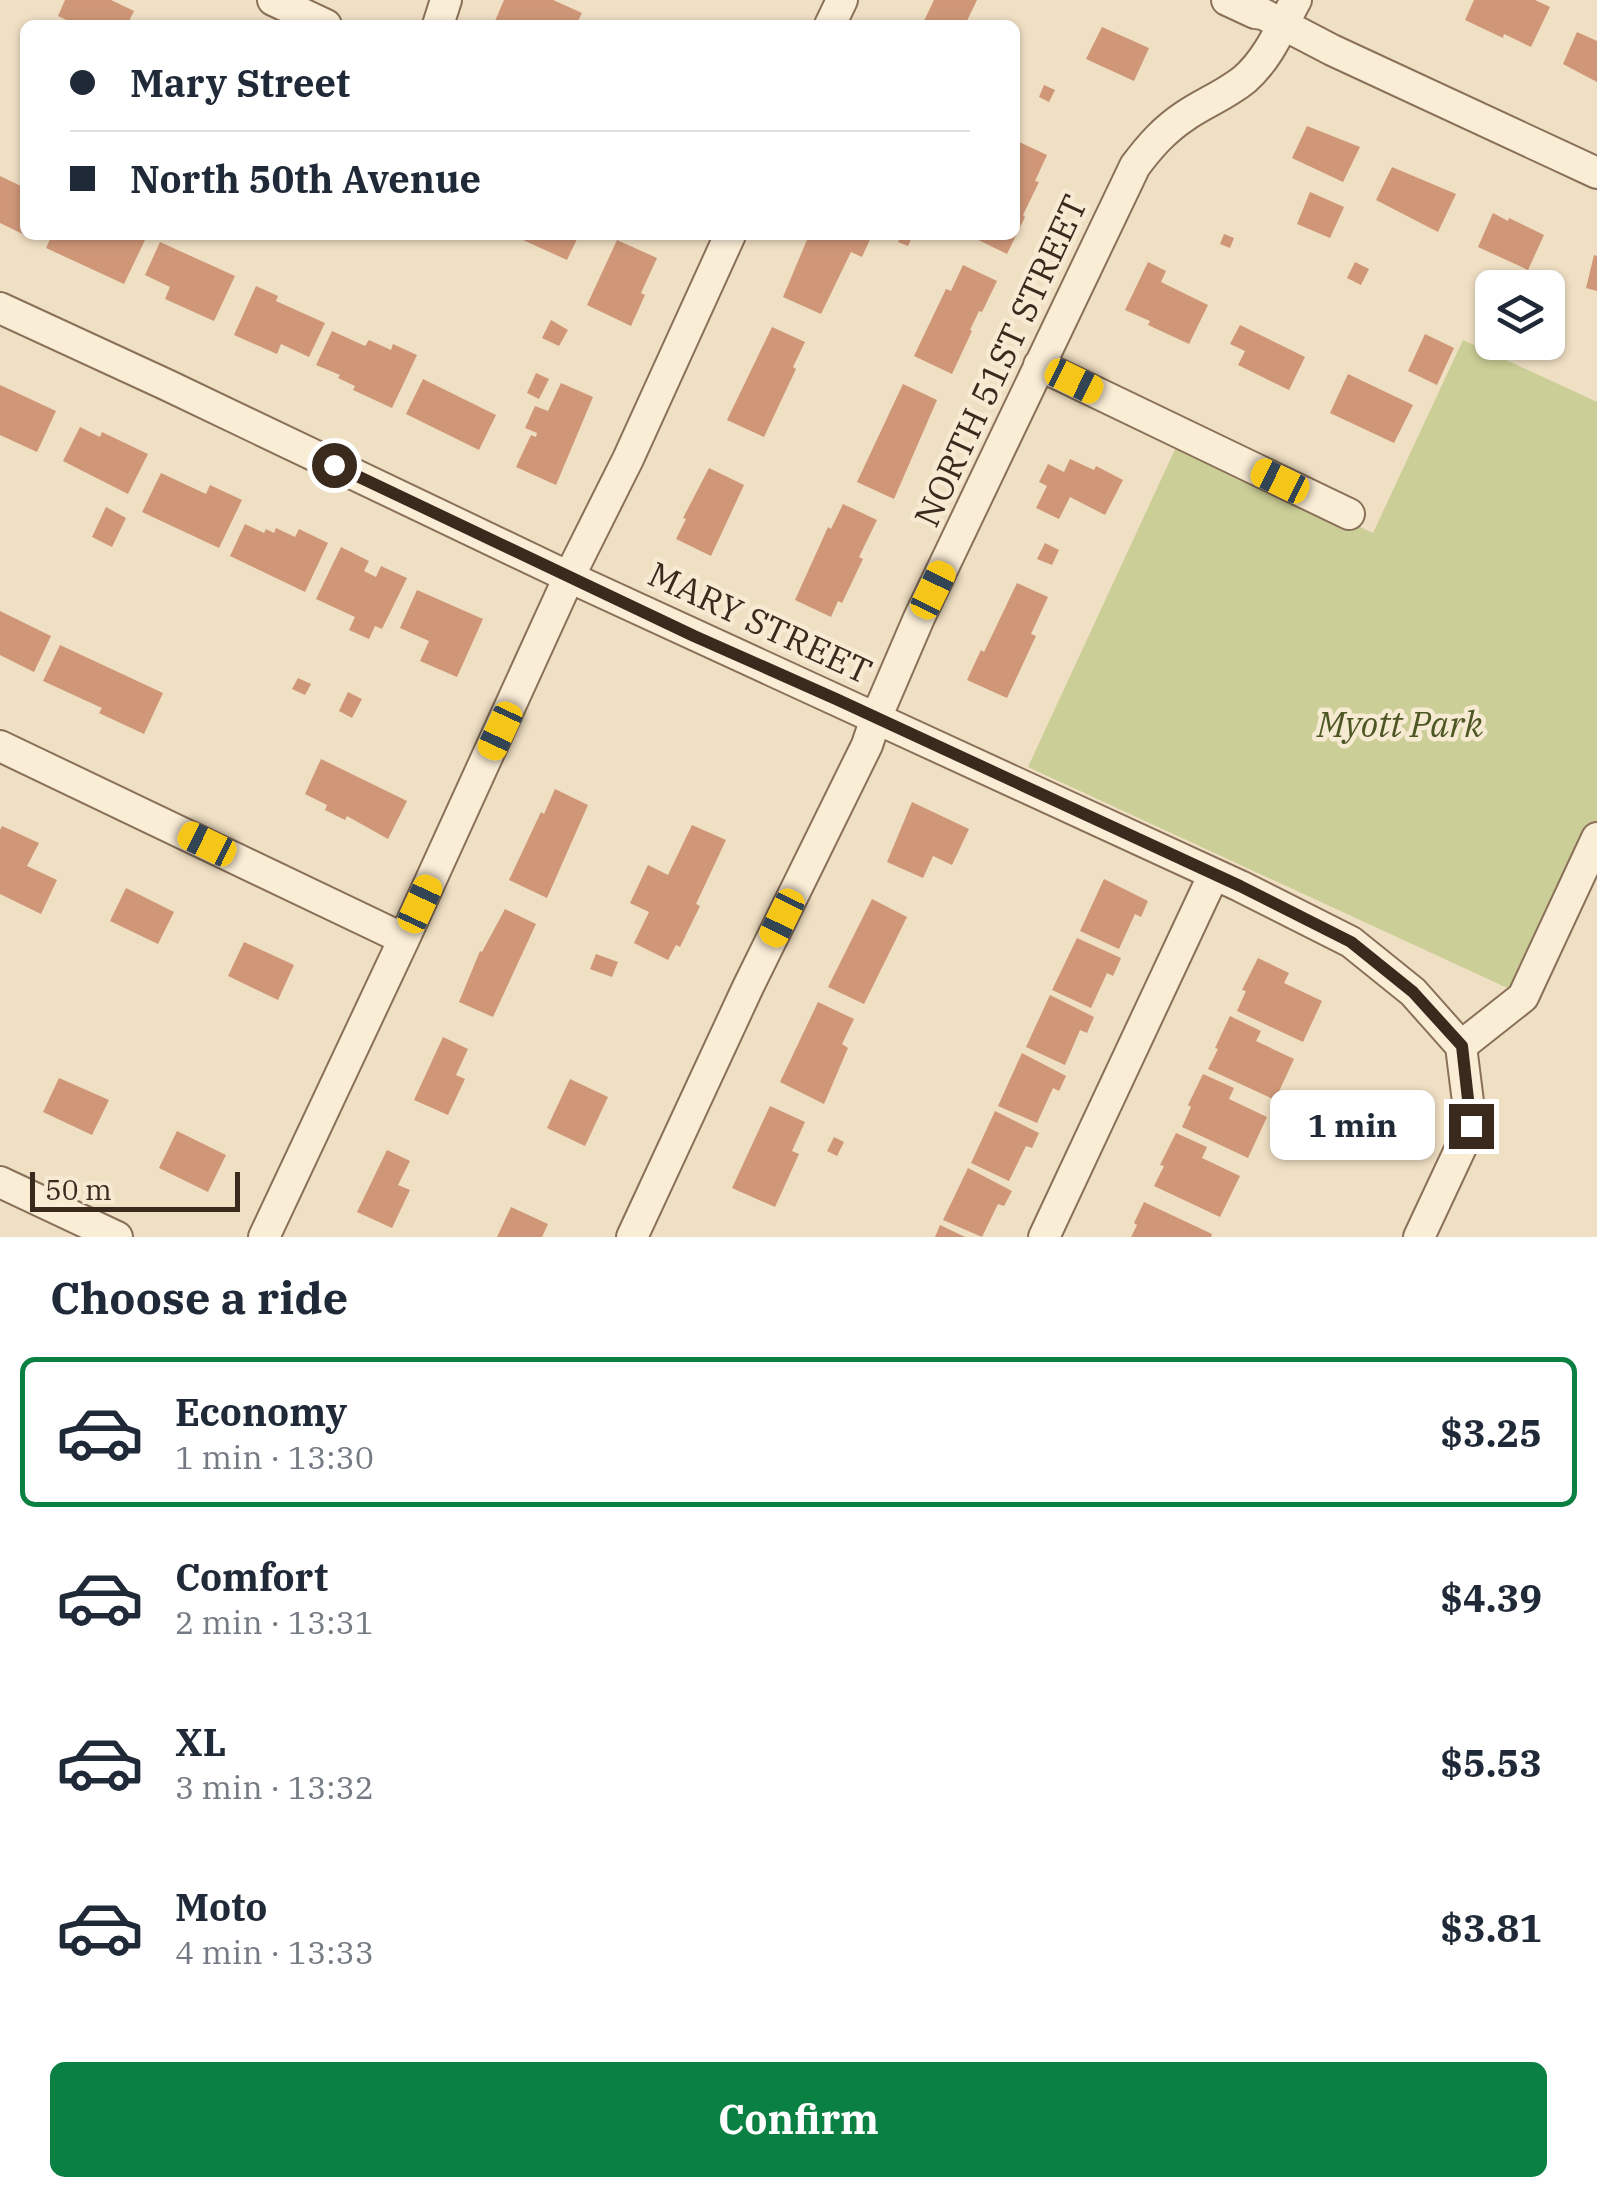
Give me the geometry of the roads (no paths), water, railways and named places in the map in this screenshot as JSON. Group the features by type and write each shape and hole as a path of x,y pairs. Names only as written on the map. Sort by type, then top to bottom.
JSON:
{"street":[{"path":"273,0 315,20"},
{"path":"1227,0 1290,12 1350,58 1597,173"},
{"name":"NORTH 51ST STREET","path":"632,1237 748,987 867,745 920,618 1134,166 1157,138 1186,115 1248,77 1266,56 1290,12"},
{"path":"264,1237 728,240"},
{"name":"MARY STREET","path":"0,308 569,577 1214,874 1351,942 1413,992 1462,1046"},
{"path":"1039,365 1348,514"},
{"path":"0,746 404,939"},
{"path":"1418,1237 1471,1126 1462,1046 1524,997 1597,838"},
{"path":"1044,1237 1214,874"},
{"path":"0,1182 117,1237"}],"park label":[{"name":"Myott Park","path":"1400,725"}]}
